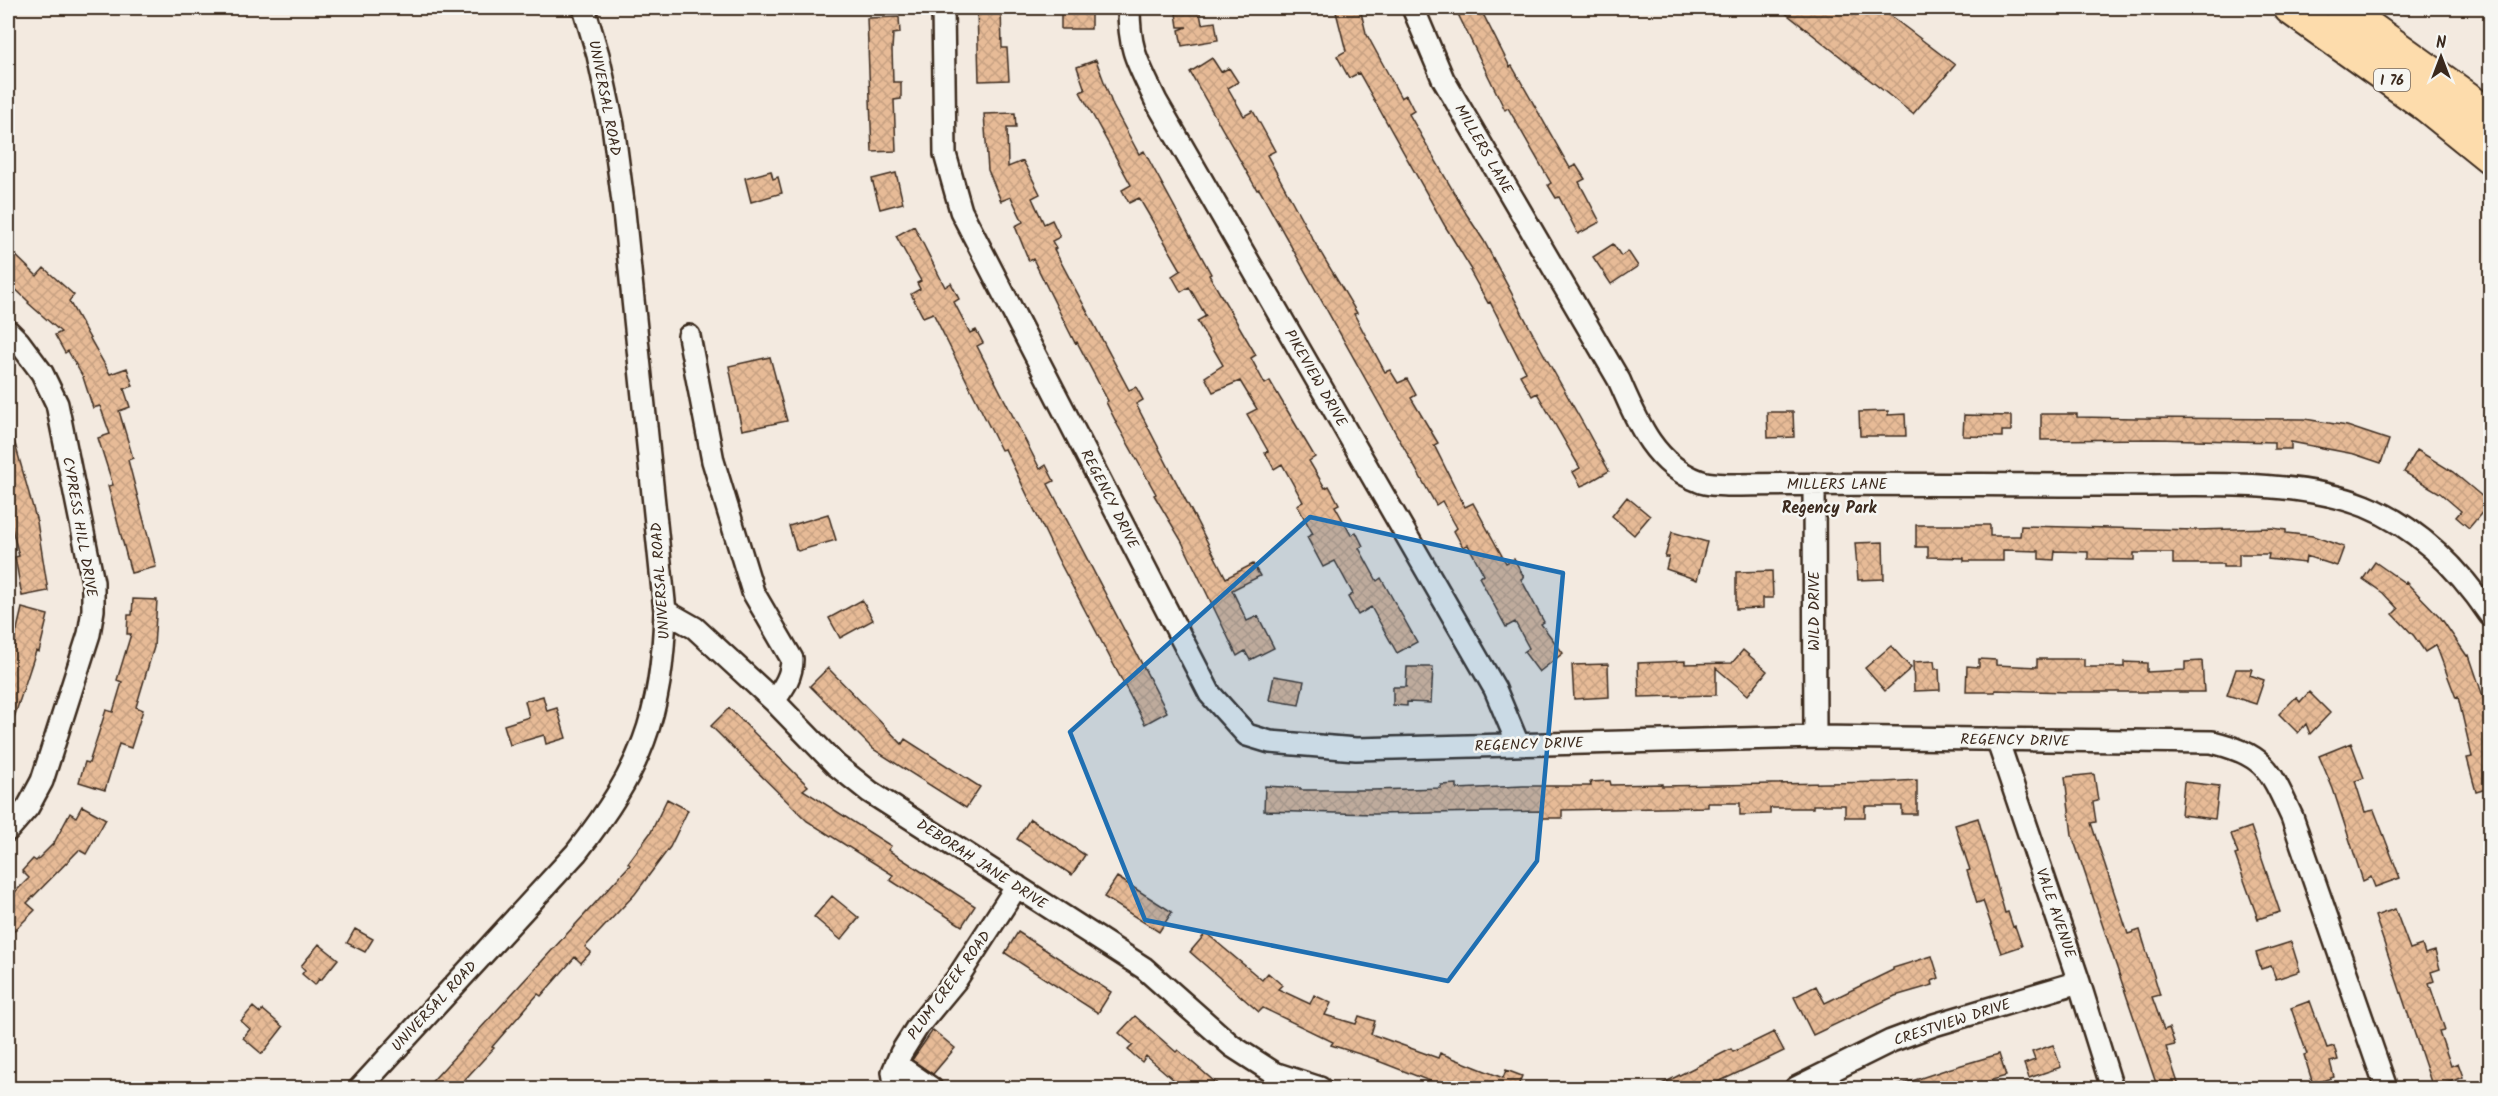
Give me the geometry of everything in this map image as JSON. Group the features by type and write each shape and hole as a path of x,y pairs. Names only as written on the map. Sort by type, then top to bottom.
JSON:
{"highway":[{"name":"I 76","path":"2290,8 2427,106 2490,157"},
{"name":"I 76","path":"2342,8 2467,98 2490,118"}],"street":[{"name":"UNIVERSAL ROAD","path":"360,1089 576,853 621,790 647,737 657,698 664,659 665,611 617,158 598,55 584,8"},
{"name":"REGENCY DRIVE","path":"943,8 945,154 961,211 1210,694 1247,735 1270,742 1356,749 1815,737 2212,742 2236,748 2258,760 2272,774 2292,816 2386,1089"},
{"name":"PIKEVIEW DRIVE","path":"1129,8 1129,38 1133,55 1156,101 1495,689 1518,744"},
{"name":"MILLERS LANE","path":"1413,8 1443,79 1618,380 1636,419 1654,449 1672,466 1700,482 1727,485 2294,488 2337,496 2367,507 2411,530 2461,575 2490,615"},
{"name":"CYPRESS HILL DRIVE","path":"8,331 42,373 57,404 93,582 93,610 89,634 42,781 28,807 8,830"},
{"path":"689,336 713,461 753,592 792,659 789,680 774,701"},
{"name":"WILD DRIVE","path":"1814,484 1815,737"},
{"name":"DEBORAH JANE DRIVE","path":"665,611 695,628 774,701 836,765 870,792 1144,968 1232,1047 1274,1073 1320,1089"},
{"name":"VALE AVENUE","path":"1997,739 2079,982 2112,1089"},
{"name":"PLUM CREEK ROAD","path":"896,1089 893,1072 901,1053 918,1026 956,980 1017,886"},
{"name":"CRESTVIEW DRIVE","path":"1796,1089 1892,1041 1934,1025 2079,982"},
{"path":"896,1064 931,1089"}],"highlighted area":[{"path":"1310,517 1563,573 1537,861 1448,981 1145,920 1070,732"}],"building":[{"path":"977,8 1001,8 1002,48 1007,48 1009,80 979,81"},
{"path":"1070,8 1091,8 1091,29 1061,29 1061,12 1070,12"},
{"path":"1199,8 1202,24 1215,22 1218,40 1182,46 1179,30 1187,27 1178,27 1176,13"},
{"path":"1335,8 1360,8 1366,33 1401,98 1406,95 1414,111 1409,114 1484,241 1609,471 1588,483 1581,486 1573,472 1580,468 1537,393 1532,396 1520,375 1526,372 1490,302 1488,303 1470,271 1472,270 1359,73 1349,78 1337,56 1346,51"},
{"path":"1455,8 1480,8 1510,67 1512,66 1570,168 1576,165 1585,179 1579,182 1600,222 1578,234 1559,197 1556,198 1548,185 1551,183 1508,108 1505,110"},
{"path":"1779,8 1880,8 1955,65 1913,114"},
{"path":"899,17 900,33 893,34 892,49 893,82 901,82 901,99 894,100 896,151 872,152 867,18"},
{"path":"1212,58 1221,72 1229,68 1238,82 1228,88 1244,116 1253,111 1262,127 1275,151 1267,155 1312,238 1357,313 1354,314 1385,372 1390,370 1398,383 1407,379 1416,395 1411,398 1438,443 1434,445 1465,507 1473,503 1506,563 1514,559 1524,577 1521,579 1544,622 1541,624 1563,653 1539,672 1524,652 1529,648 1515,622 1506,627 1479,577 1484,575 1468,545 1463,547 1454,531 1457,528 1442,501 1436,505 1259,189 1257,190 1190,72"},
{"path":"1096,60 1113,106 1139,154 1144,151 1211,274 1209,275 1256,355 1251,358 1265,384 1270,381 1315,457 1309,461 1325,488 1329,486 1339,504 1335,506 1351,535 1356,532 1363,546 1359,548 1377,581 1381,578 1417,642 1397,653 1371,607 1358,615 1348,597 1353,594 1335,561 1323,567 1307,537 1313,534 1297,505 1303,502 1282,464 1274,469 1265,452 1268,451 1247,414 1257,409 1240,381 1213,392 1205,377 1223,365 1197,321 1206,316 1189,287 1181,292 1172,276 1181,270 1139,198 1129,203 1122,190 1131,185 1080,92 1085,90 1077,67"},
{"path":"1015,113 1016,128 1007,128 1008,167 1023,161 1028,170 1040,194 1032,198 1044,224 1052,220 1060,237 1052,241 1056,248 1054,249 1129,390 1136,387 1143,400 1136,404 1226,578 1253,564 1260,576 1232,590 1247,621 1258,616 1274,648 1250,660 1245,651 1237,656 1181,540 1154,495 1156,494 1118,426 1106,402 1108,401 1077,342 1075,343 1033,259 1029,261 1015,226 1023,222 1011,197 1001,201 988,170 984,114"},
{"path":"771,171 773,179 778,177 782,193 751,202 745,178"},
{"path":"896,173 903,203 880,209 872,179"},
{"path":"914,226 945,287 951,283 959,299 954,302 970,333 976,330 983,343 977,346 1040,469 1046,465 1054,481 1048,484 1167,712 1145,724 1059,561 1005,449 1001,450 933,313 923,317 911,294 920,289 917,283 921,281 896,236"},
{"path":"1613,244 1621,256 1628,251 1638,266 1611,284 1593,257"},
{"path":"8,248 37,276 44,268 74,295 69,301 110,374 127,368 133,386 124,389 130,407 119,411 133,458 128,460 156,567 131,573 108,486 113,485 98,438 110,434 100,406 93,408 83,377 68,351 65,353 55,335 61,332 8,282"},
{"path":"770,357 787,421 742,430 729,366"},
{"path":"1888,411 1888,415 1905,414 1906,436 1860,436 1859,412"},
{"path":"1767,412 1793,412 1794,437 1768,438"},
{"path":"2041,414 2077,414 2077,417 2305,419 2347,426 2389,440 2381,463 2354,454 2291,442 2291,449 2274,449 2274,442 2157,439 2041,440"},
{"path":"1964,415 2011,416 2011,431 2002,431 2002,437 1963,436"},
{"path":"8,433 12,433 37,522 48,591 22,596 15,557 19,556 8,513"},
{"path":"2417,450 2453,472 2490,503 2469,528 2456,517 2461,511 2440,493 2404,472"},
{"path":"1627,497 1650,516 1634,535 1612,516"},
{"path":"828,514 836,540 798,551 789,526"},
{"path":"1916,525 1990,525 1990,536 2020,536 2021,526 2196,530 2272,528 2286,530 2286,533 2313,536 2344,547 2337,566 2306,556 2305,563 2268,559 2269,554 2239,554 2239,567 2223,567 2223,564 2173,564 2173,553 2134,553 2134,560 2088,559 2088,552 2055,551 2054,560 2039,559 2039,551 2003,550 2003,561 1964,561 1964,558 1928,557 1928,547 1916,547"},
{"path":"1672,532 1707,542 1697,580 1666,569 1669,557 1665,557"},
{"path":"1883,542 1884,579 1858,580 1855,543"},
{"path":"2375,562 2406,582 2441,618 2467,656 2469,655 2490,717 2490,788 2476,792 2467,758 2472,757 2458,697 2456,698 2436,645 2425,652 2414,636 2393,614 2398,609 2383,593 2363,579"},
{"path":"1772,571 1773,598 1763,598 1763,608 1736,609 1736,572"},
{"path":"133,599 157,600 154,647 136,707 143,710 131,748 119,744 105,790 79,782 85,762 89,763 106,710 113,712 122,682 117,680 131,634 127,634 128,615 132,615"},
{"path":"862,600 873,620 840,638 829,618"},
{"path":"22,608 48,615 39,652 36,651 10,730 8,729 8,668"},
{"path":"1891,646 1911,668 1885,691 1865,668"},
{"path":"1743,650 1767,671 1748,695 1716,668 1716,695 1639,697 1638,663 1685,661 1685,664 1732,663"},
{"path":"1979,659 1996,660 1996,665 2037,667 2037,659 2084,659 2084,667 2124,667 2124,662 2147,663 2147,672 2185,670 2185,662 2202,661 2204,692 1995,690 1995,692 1966,692 1967,666 1979,667"},
{"path":"1934,661 1935,669 1939,669 1940,690 1914,691 1913,662"},
{"path":"1608,664 1609,697 1574,699 1572,665"},
{"path":"1407,667 1433,667 1431,703 1407,702 1407,706 1393,705 1393,687 1406,687"},
{"path":"828,668 902,744 905,739 980,787 966,808 873,749 810,686"},
{"path":"2236,669 2252,669 2250,675 2264,680 2256,704 2227,695"},
{"path":"1274,676 1304,681 1299,705 1269,700"},
{"path":"2309,692 2330,713 2310,734 2306,724 2298,733 2279,714 2296,697 2300,702"},
{"path":"543,696 547,711 557,708 566,738 546,744 544,735 510,745 504,725 529,717 525,701"},
{"path":"729,708 808,786 803,790 891,846 888,850 975,906 962,926 890,880 893,875 807,821 711,726"},
{"path":"2351,743 2364,778 2355,781 2365,812 2374,810 2400,878 2375,887 2371,877 2363,881 2333,789 2319,756"},
{"path":"2094,774 2098,801 2093,802 2096,822 2091,823 2128,934 2140,930 2160,995 2152,997 2164,1030 2169,1028 2175,1045 2166,1047 2180,1089 2158,1089 2072,835 2065,777"},
{"path":"1917,780 1917,814 1902,814 1902,806 1865,806 1865,817 1845,817 1845,805 1770,808 1770,814 1740,815 1740,803 1708,803 1708,807 1562,810 1562,818 1542,818 1542,811 1374,814 1264,811 1265,786 1300,788 1300,790 1373,790 1441,788 1441,785 1457,784 1457,789 1591,786 1590,782 1610,781 1611,785 1662,784 1662,786"},
{"path":"2184,782 2219,786 2215,819 2181,815"},
{"path":"667,799 688,810 670,847 635,894 585,947 591,952 581,963 575,957 541,996 538,994 492,1047 494,1048 456,1089 425,1089 630,865 628,863 651,832"},
{"path":"82,806 106,819 86,854 79,850 27,903 35,910 8,937 8,899 29,878 22,871 54,843 70,813 76,817"},
{"path":"1978,818 2005,913 2008,912 2022,946 2001,953 1983,901 1977,903 1967,871 1970,870 1955,825"},
{"path":"1030,819 1085,855 1072,875 1017,839"},
{"path":"2251,827 2280,912 2258,919 2235,855 2238,854 2231,834"},
{"path":"1117,877 1172,912 1159,932 1104,897"},
{"path":"832,896 859,918 841,940 814,917"},
{"path":"2395,909 2410,949 2422,945 2425,954 2435,951 2440,969 2431,972 2434,981 2429,983 2445,1030 2439,1031 2451,1066 2458,1063 2463,1077 2433,1088 2375,916"},
{"path":"355,929 373,939 365,952 347,943"},
{"path":"1018,932 1111,992 1098,1013 1005,953"},
{"path":"1206,933 1262,980 1268,973 1282,985 1278,989 1310,1004 1314,995 1331,1003 1325,1015 1356,1024 1359,1016 1375,1021 1371,1034 1438,1058 1440,1053 1503,1078 1506,1070 1522,1076 1519,1083 1527,1086 1527,1089 1450,1089 1379,1060 1331,1045 1333,1042 1263,1008 1259,1012 1190,952"},
{"path":"2291,942 2300,971 2276,979 2271,966 2261,969 2256,953"},
{"path":"319,944 338,959 315,985 302,974 305,970 301,966"},
{"path":"1932,956 1939,978 1932,981 1933,985 1895,996 1813,1035 1794,997 1816,986 1825,1003 1893,968"},
{"path":"2310,1001 2327,1048 2334,1046 2338,1060 2330,1062 2334,1077 2313,1084 2304,1055 2307,1054 2291,1008"},
{"path":"253,1007 260,1013 263,1010 283,1027 262,1054 243,1038 250,1029 241,1021"},
{"path":"1135,1016 1223,1089 1167,1089 1174,1080 1146,1056 1142,1062 1128,1050 1133,1045 1119,1033"},
{"path":"933,1030 955,1048 933,1074 912,1060"},
{"path":"1774,1032 1784,1051 1763,1061 1703,1089 1652,1089 1731,1049 1733,1052"},
{"path":"2053,1045 2061,1067 2029,1078 2024,1064 2035,1060 2032,1052"},
{"path":"1999,1054 2006,1076 1962,1089 1897,1089 1897,1086"}],"district":[{"name":"Regency Park","path":"1829,507"}]}
